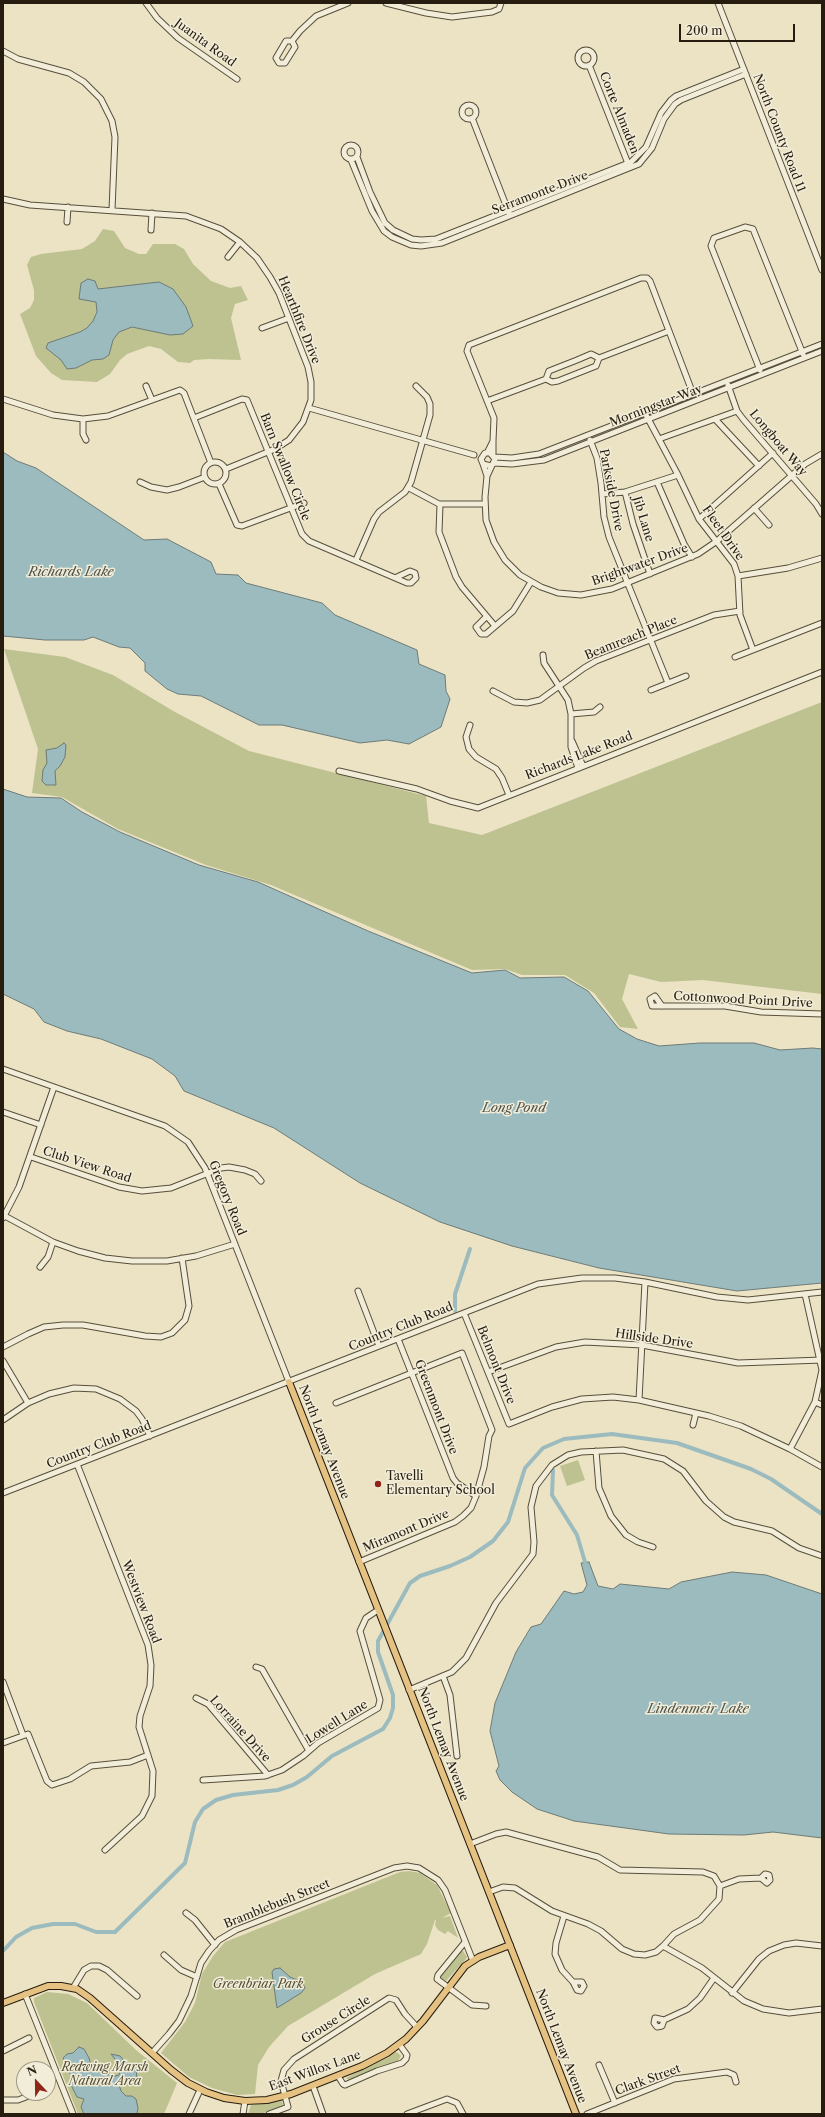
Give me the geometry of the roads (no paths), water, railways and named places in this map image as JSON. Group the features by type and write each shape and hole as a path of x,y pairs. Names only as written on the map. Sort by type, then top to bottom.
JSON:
{"main road":[{"name":"North Lemay Avenue","path":"289,1382 576,2114"},
{"name":"East Willox Lane","path":"3,2003 48,1986 74,1988 90,1998 178,2076 200,2090 224,2098 244,2101 267,2100 286,2096 373,2061 399,2044 418,2028 458,1973 473,1961 510,1945"}],"street":[{"name":"Juanita Road","path":"146,3 157,18 178,38 238,79"},
{"path":"386,3 426,13 452,16 492,12 499,9 501,3"},
{"name":"North County Road 11","path":"718,3 822,270"},
{"path":"292,41 316,16 344,4"},
{"path":"286,41 292,41 295,47 285,63 279,63 276,58 286,41"},
{"path":"3,52 18,59 69,73 84,82 101,99 112,121 115,137 112,210"},
{"name":"Corte Almaden","path":"589,65 629,166"},
{"name":"Serramonte Drive","path":"368,195 357,157 357,148 348,146 345,149 344,154 351,160 368,195 385,223 396,236 421,240 453,236 629,166 641,154 663,110 671,100 676,96 745,71"},
{"path":"472,118 510,213"},
{"path":"351,160 357,157"},
{"name":"Hearthfire Drive","path":"3,198 30,204 175,214 195,219 221,230 240,242 257,258 270,277 289,318 310,375 312,394 304,422 295,434 282,445 226,469"},
{"path":"67,222 68,207"},
{"path":"151,230 152,213"},
{"path":"761,375 712,246 714,238 745,227 753,229 804,358"},
{"path":"228,257 240,242"},
{"path":"487,476 493,441 494,418 467,351 469,345 522,324 642,278 647,278 650,281 694,394"},
{"path":"262,328 289,318"},
{"path":"546,379 549,371 591,354 599,358 669,331"},
{"name":"Morningstar Way","path":"474,455 482,462 490,458 512,458 538,454 822,344"},
{"name":"Morningstar Way","path":"309,408 474,455 530,463 544,460 822,351"},
{"path":"487,401 546,379 552,382 558,381 596,366 599,358"},
{"name":"Longboat Way","path":"726,381 738,411 816,504 822,514"},
{"path":"146,386 152,400"},
{"path":"356,560 374,519 380,512 409,488 430,415 430,404 427,397 416,386"},
{"path":"3,399 53,415 83,419 108,416 180,390 184,392 211,463"},
{"name":"Barn Swallow Circle","path":"194,418 245,399 249,402 302,534 309,541 397,578"},
{"path":"659,439 738,411"},
{"name":"Fleet Drive","path":"645,413 678,475 699,519 731,558 738,576 740,611 753,650"},
{"path":"83,419 83,434 86,440"},
{"path":"715,419 759,466"},
{"name":"Parkside Drive","path":"588,435 597,458 604,517 609,537 668,683"},
{"path":"699,519 773,453"},
{"name":"Brightwater Drive","path":"487,476 484,504 488,528 498,550 512,568 531,582 558,593 581,595 605,591 692,557 717,541 792,476 822,454"},
{"path":"487,476 482,462 490,458"},
{"path":"211,463 220,463 226,469 226,476 219,484 209,483 205,477 205,470 211,463"},
{"path":"602,494 625,492 678,475"},
{"path":"140,482 157,489 167,490 205,477"},
{"path":"657,482 692,557"},
{"path":"219,484 237,525 242,526 304,503"},
{"path":"409,488 430,501 440,504 484,504"},
{"name":"Jib Lane","path":"625,492 633,524 650,574"},
{"path":"816,504 822,499"},
{"path":"440,504 439,532 456,578 486,617 495,626"},
{"path":"754,508 769,524"},
{"path":"738,576 797,566 822,558"},
{"path":"486,617 476,627 479,633 486,634 513,611 531,582"},
{"name":"Beamreach Place","path":"493,690 508,700 527,703 545,697 591,664 714,615 740,611"},
{"path":"735,657 822,623"},
{"path":"543,655 544,663 568,700 571,714 572,741 580,767"},
{"name":"Richards Lake Road","path":"339,771 417,789 450,801 478,808 822,672"},
{"path":"650,690 686,676"},
{"path":"571,714 594,712 600,707"},
{"path":"470,725 466,737 469,749 499,773 508,795"},
{"name":"Cottonwood Point Drive","path":"662,1006 725,1006 761,1012 822,1014"},
{"name":"Gregory Road","path":"3,1070 165,1126 188,1142 201,1159 289,1382"},
{"path":"54,1087 19,1187 3,1216 54,1242 78,1251 112,1259 132,1261 182,1258 235,1244"},
{"path":"3,1112 41,1125"},
{"name":"Club View Road","path":"30,1156 118,1187 142,1191 171,1188 221,1168 238,1168 255,1174 261,1181"},
{"path":"40,1267 48,1257 54,1242"},
{"path":"3,1347 33,1332 63,1324 83,1325 145,1336 161,1337 172,1333 185,1320 189,1306 182,1258"},
{"name":"Country Club Road","path":"3,1493 526,1289 554,1281 598,1278 645,1282 729,1299 748,1300 822,1292"},
{"path":"645,1282 639,1400 696,1413 741,1426 790,1449 822,1467"},
{"path":"358,1291 380,1346"},
{"path":"790,1449 815,1402 822,1370 821,1360 805,1294"},
{"name":"Belmont Drive","path":"464,1313 509,1424 552,1407 582,1399 613,1397 639,1400"},
{"name":"Greenmont Drive","path":"398,1339 453,1478 476,1496"},
{"name":"Hillside Drive","path":"488,1372 548,1349 575,1343 596,1342 642,1345 738,1363 821,1360"},
{"name":"Miramont Drive","path":"359,1562 455,1522 471,1508 476,1496 484,1467 489,1436 492,1430 462,1353 412,1373"},
{"path":"3,1361 28,1403"},
{"path":"336,1403 412,1373"},
{"path":"3,1420 28,1403 63,1389 96,1389 120,1399 136,1411 150,1436"},
{"path":"815,1402 822,1405"},
{"path":"693,1425 696,1413"},
{"path":"409,1690 443,1676 458,1667 466,1658 496,1603 532,1554 534,1542 531,1507 532,1496 540,1478 560,1459 574,1453 623,1450 650,1454 668,1460 690,1477 706,1502 724,1517 734,1522 768,1530 799,1548 822,1556"},
{"path":"596,1451 599,1488 611,1516 626,1535 638,1542 653,1547"},
{"name":"Westview Road","path":"77,1464 148,1645 151,1678 140,1716 139,1727 154,1780 152,1796 147,1808 136,1822 105,1850"},
{"name":"Lowell Lane","path":"203,1780 268,1775 282,1770 318,1743 378,1708 380,1700 360,1631 366,1618 378,1610"},
{"path":"256,1667 262,1668 309,1751"},
{"path":"443,1676 450,1695 458,1756"},
{"path":"3,1682 47,1781 52,1785 70,1779 91,1766 119,1764 148,1756"},
{"name":"Lorraine Drive","path":"196,1698 208,1704 268,1775"},
{"path":"3,1743 27,1736"},
{"path":"470,1844 496,1834 506,1832 598,1857 620,1870 708,1873 718,1881 720,1886 719,1899 711,1910 700,1920 674,1934 663,1946 650,1953 634,1954 622,1949 601,1931 588,1924 552,1911 515,1888 503,1887 489,1892"},
{"name":"Bramblebush Street","path":"152,2053 170,2034 179,2021 189,2002 196,1976 204,1959 215,1945 236,1930 394,1868 411,1866 424,1870 443,1886 465,1942"},
{"path":"720,1886 739,1879 761,1878"},
{"path":"186,1913 195,1920 215,1945"},
{"path":"564,1916 556,1943 555,1954 560,1967 573,1982"},
{"path":"473,1961 465,1942 437,1976 438,1980 472,2005 486,2006"},
{"path":"732,1993 759,1959 769,1952 784,1945 796,1943 822,1946"},
{"path":"663,1946 686,1957 732,1993 752,2005 774,2012 799,2013 822,2009"},
{"path":"164,1955 181,1970 196,1976"},
{"path":"74,1988 84,1970 91,1966 99,1966 107,1970 137,1996"},
{"path":"664,2020 688,2009 700,1998 714,1978"},
{"path":"25,1994 73,2114"},
{"name":"Grouse Circle","path":"286,2096 281,2086 281,2078 284,2070 297,2056 389,1998 396,2000 405,2014 418,2028"},
{"path":"3,2051 29,2038"},
{"path":"338,2076 342,2084 345,2085 377,2071 402,2063 406,2060 407,2055 399,2044"},
{"path":"599,2065 615,2103"},
{"name":"Clark Street","path":"587,2114 674,2078 727,2072 734,2075 736,2082"},
{"path":"313,2086 324,2114"},
{"path":"189,2114 200,2090"},
{"path":"269,2114 287,2108 289,2104 286,2096"},
{"path":"407,2114 447,2099 457,2103 463,2114"},
{"path":"3,2100 16,2100"},
{"path":"243,2114 244,2101"}],"water":[{"path":"88,279 95,281 98,289 159,282 173,289 186,307 193,326 183,334 170,335 132,327 119,332 113,340 109,355 103,359 92,360 76,368 67,369 61,360 46,348 48,343 80,332 87,328 93,321 97,312 96,302 79,299 81,283"},
{"name":"Richards Lake","path":"3,452 17,461 36,468 144,540 167,539 211,562 216,574 238,575 246,583 322,603 335,615 417,650 419,664 445,675 446,691 450,699 441,727 409,744 387,740 360,743 282,725 259,725 201,696 178,694 167,689 145,671 145,663 130,648 119,647 93,637 84,640 45,640 3,636"},
{"path":"64,743 66,745 65,757 55,771 56,785 46,785 42,781 43,770 47,763 46,750 57,748"},
{"name":"Long Pond","path":"3,789 27,797 61,798 82,812 120,832 199,865 258,882 368,931 472,973 505,970 520,978 564,977 588,991 619,1029 637,1039 659,1046 700,1043 754,1043 780,1050 813,1048 822,1049 822,1283 737,1291 599,1268 512,1246 440,1222 360,1183 274,1128 184,1091 175,1076 152,1059 101,1039 67,1031 44,1022 34,1009 3,994"},
{"name":"Lindenmeir Lake","path":"589,1562 598,1586 613,1589 620,1584 669,1589 681,1582 732,1572 766,1575 822,1594 822,1838 773,1832 744,1835 669,1834 574,1821 537,1809 512,1792 500,1780 496,1771 499,1766 490,1731 495,1703 516,1652 531,1627 541,1624 564,1591 574,1594 583,1592 587,1585 581,1563"},
{"path":"280,1968 290,1977 302,1982 305,1988 301,1993 277,2008 272,1972 274,1969"},
{"path":"79,2047 84,2049 89,2058 89,2067 92,2070 107,2073 111,2077 119,2075 121,2067 111,2054 120,2056 125,2062 136,2069 137,2078 127,2077 119,2085 121,2091 126,2096 132,2096 136,2099 138,2108 137,2114 84,2114 81,2107 84,2099 77,2097 70,2083 73,2077 68,2071 63,2058 67,2054 73,2053"}],"waterway":[{"path":"455,1311 455,1294 470,1249"},
{"path":"3,1951 16,1937 32,1928 53,1924 75,1924 96,1932 115,1932 185,1863 195,1822 203,1809 216,1800 233,1795 278,1790 293,1785 307,1777 332,1756 383,1729 390,1718 393,1708 393,1695 378,1652 378,1641 410,1583 420,1576 450,1566 470,1557 493,1541 508,1522 525,1468 543,1448 564,1439 612,1434 677,1443 751,1469 771,1479 822,1514"},
{"path":"553,1470 552,1495 577,1535 585,1562"}],"place":[{"name":"Tavelli Elementary School","path":"378,1484"}],"park label":[{"name":"Greenbriar Park","path":"258,1985"},
{"name":"Redwing Marsh Natural Area","path":"105,2075"}]}
